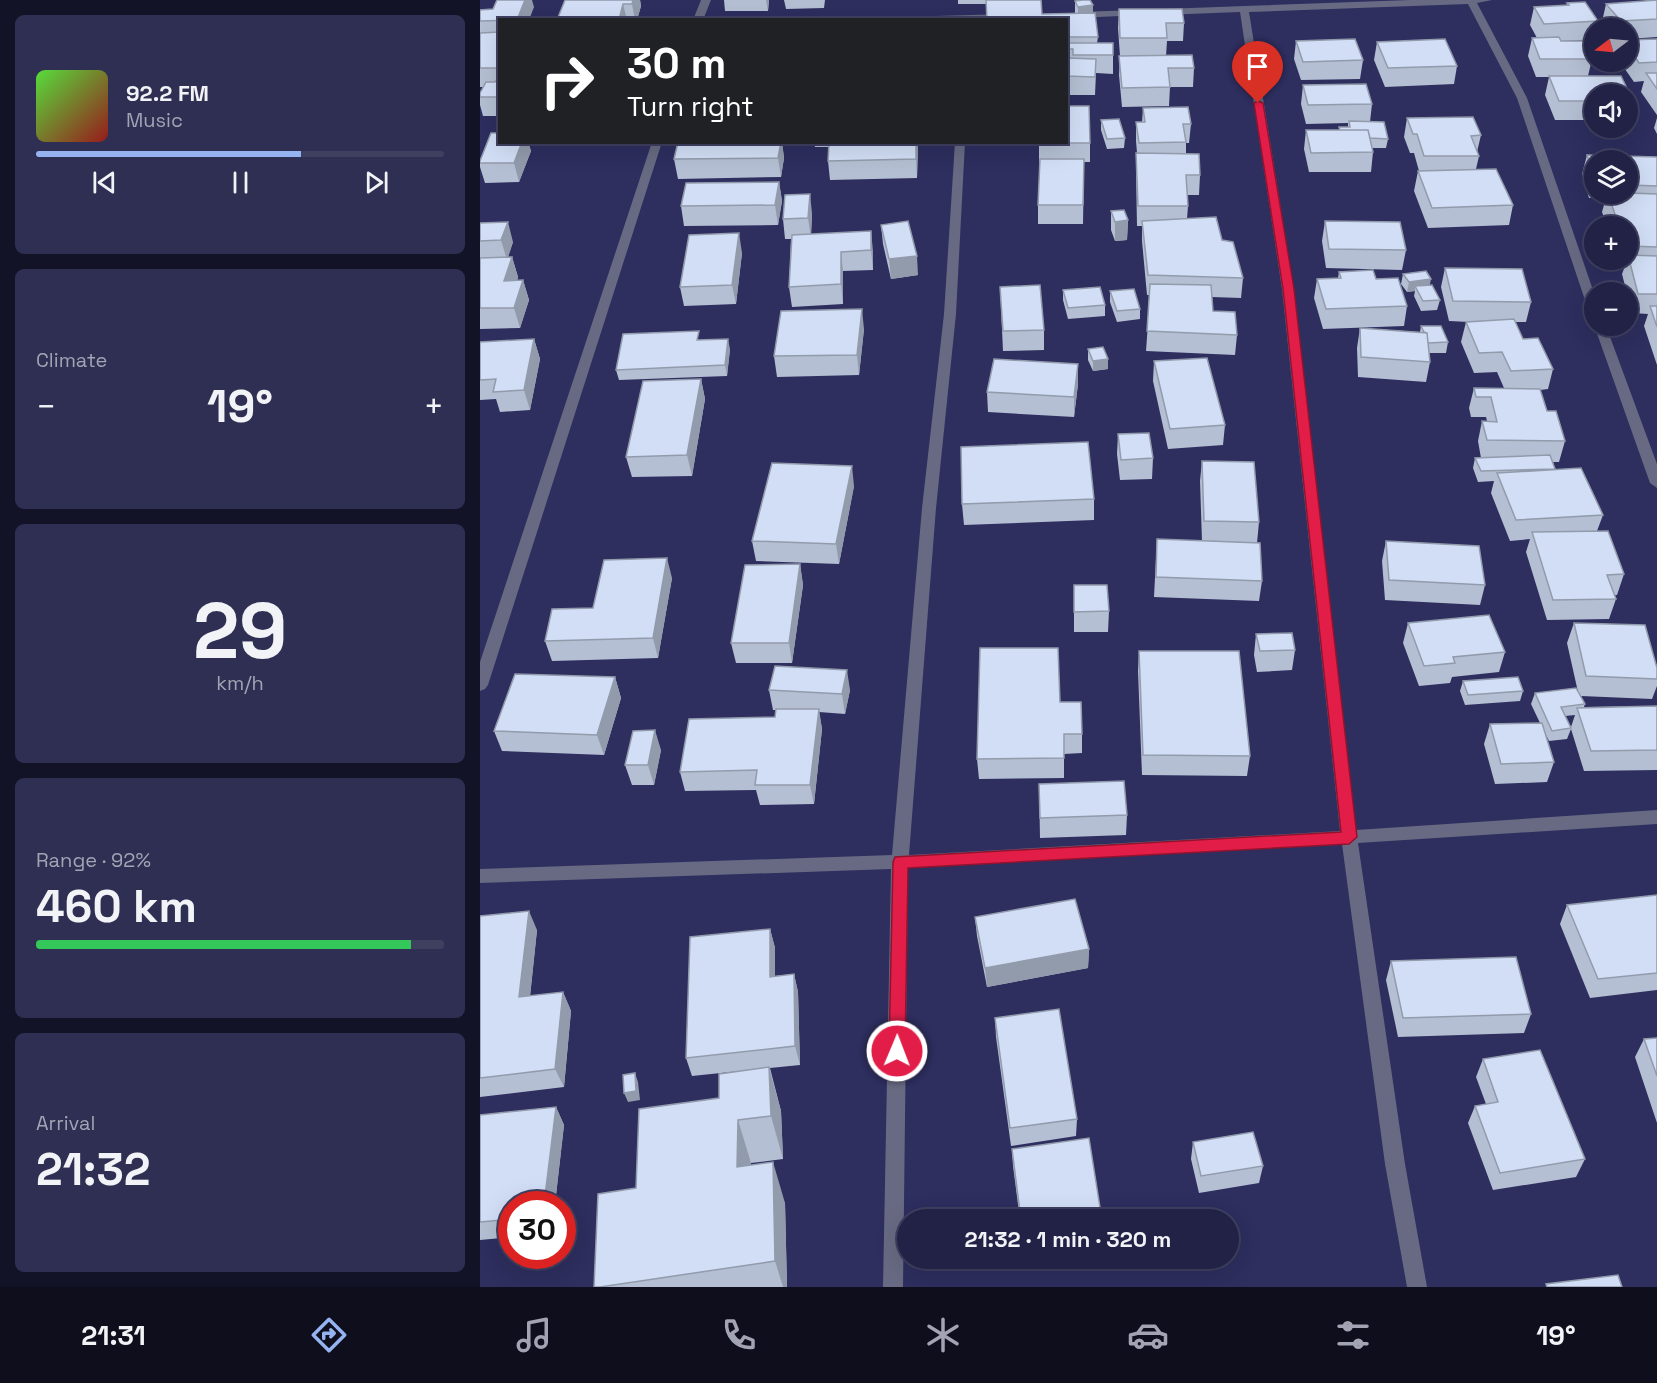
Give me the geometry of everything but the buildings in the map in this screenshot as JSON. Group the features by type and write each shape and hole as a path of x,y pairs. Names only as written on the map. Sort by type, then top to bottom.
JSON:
{"street":[{"path":"699,18 706,0"},
{"path":"1064,15 1487,0"},
{"path":"1471,2 1522,98 1585,282"},
{"path":"1244,10 1288,289 1349,837 1395,1164 1417,1287"},
{"path":"985,18 1018,16"},
{"path":"480,686 656,144"},
{"path":"893,1287 900,862 928,508 950,314 960,144"},
{"path":"1604,336 1657,483"},
{"path":"480,876 900,862 1657,817"}],"route":[{"path":"897,1051 900,862 1349,837 1288,289 1258,103"}]}
